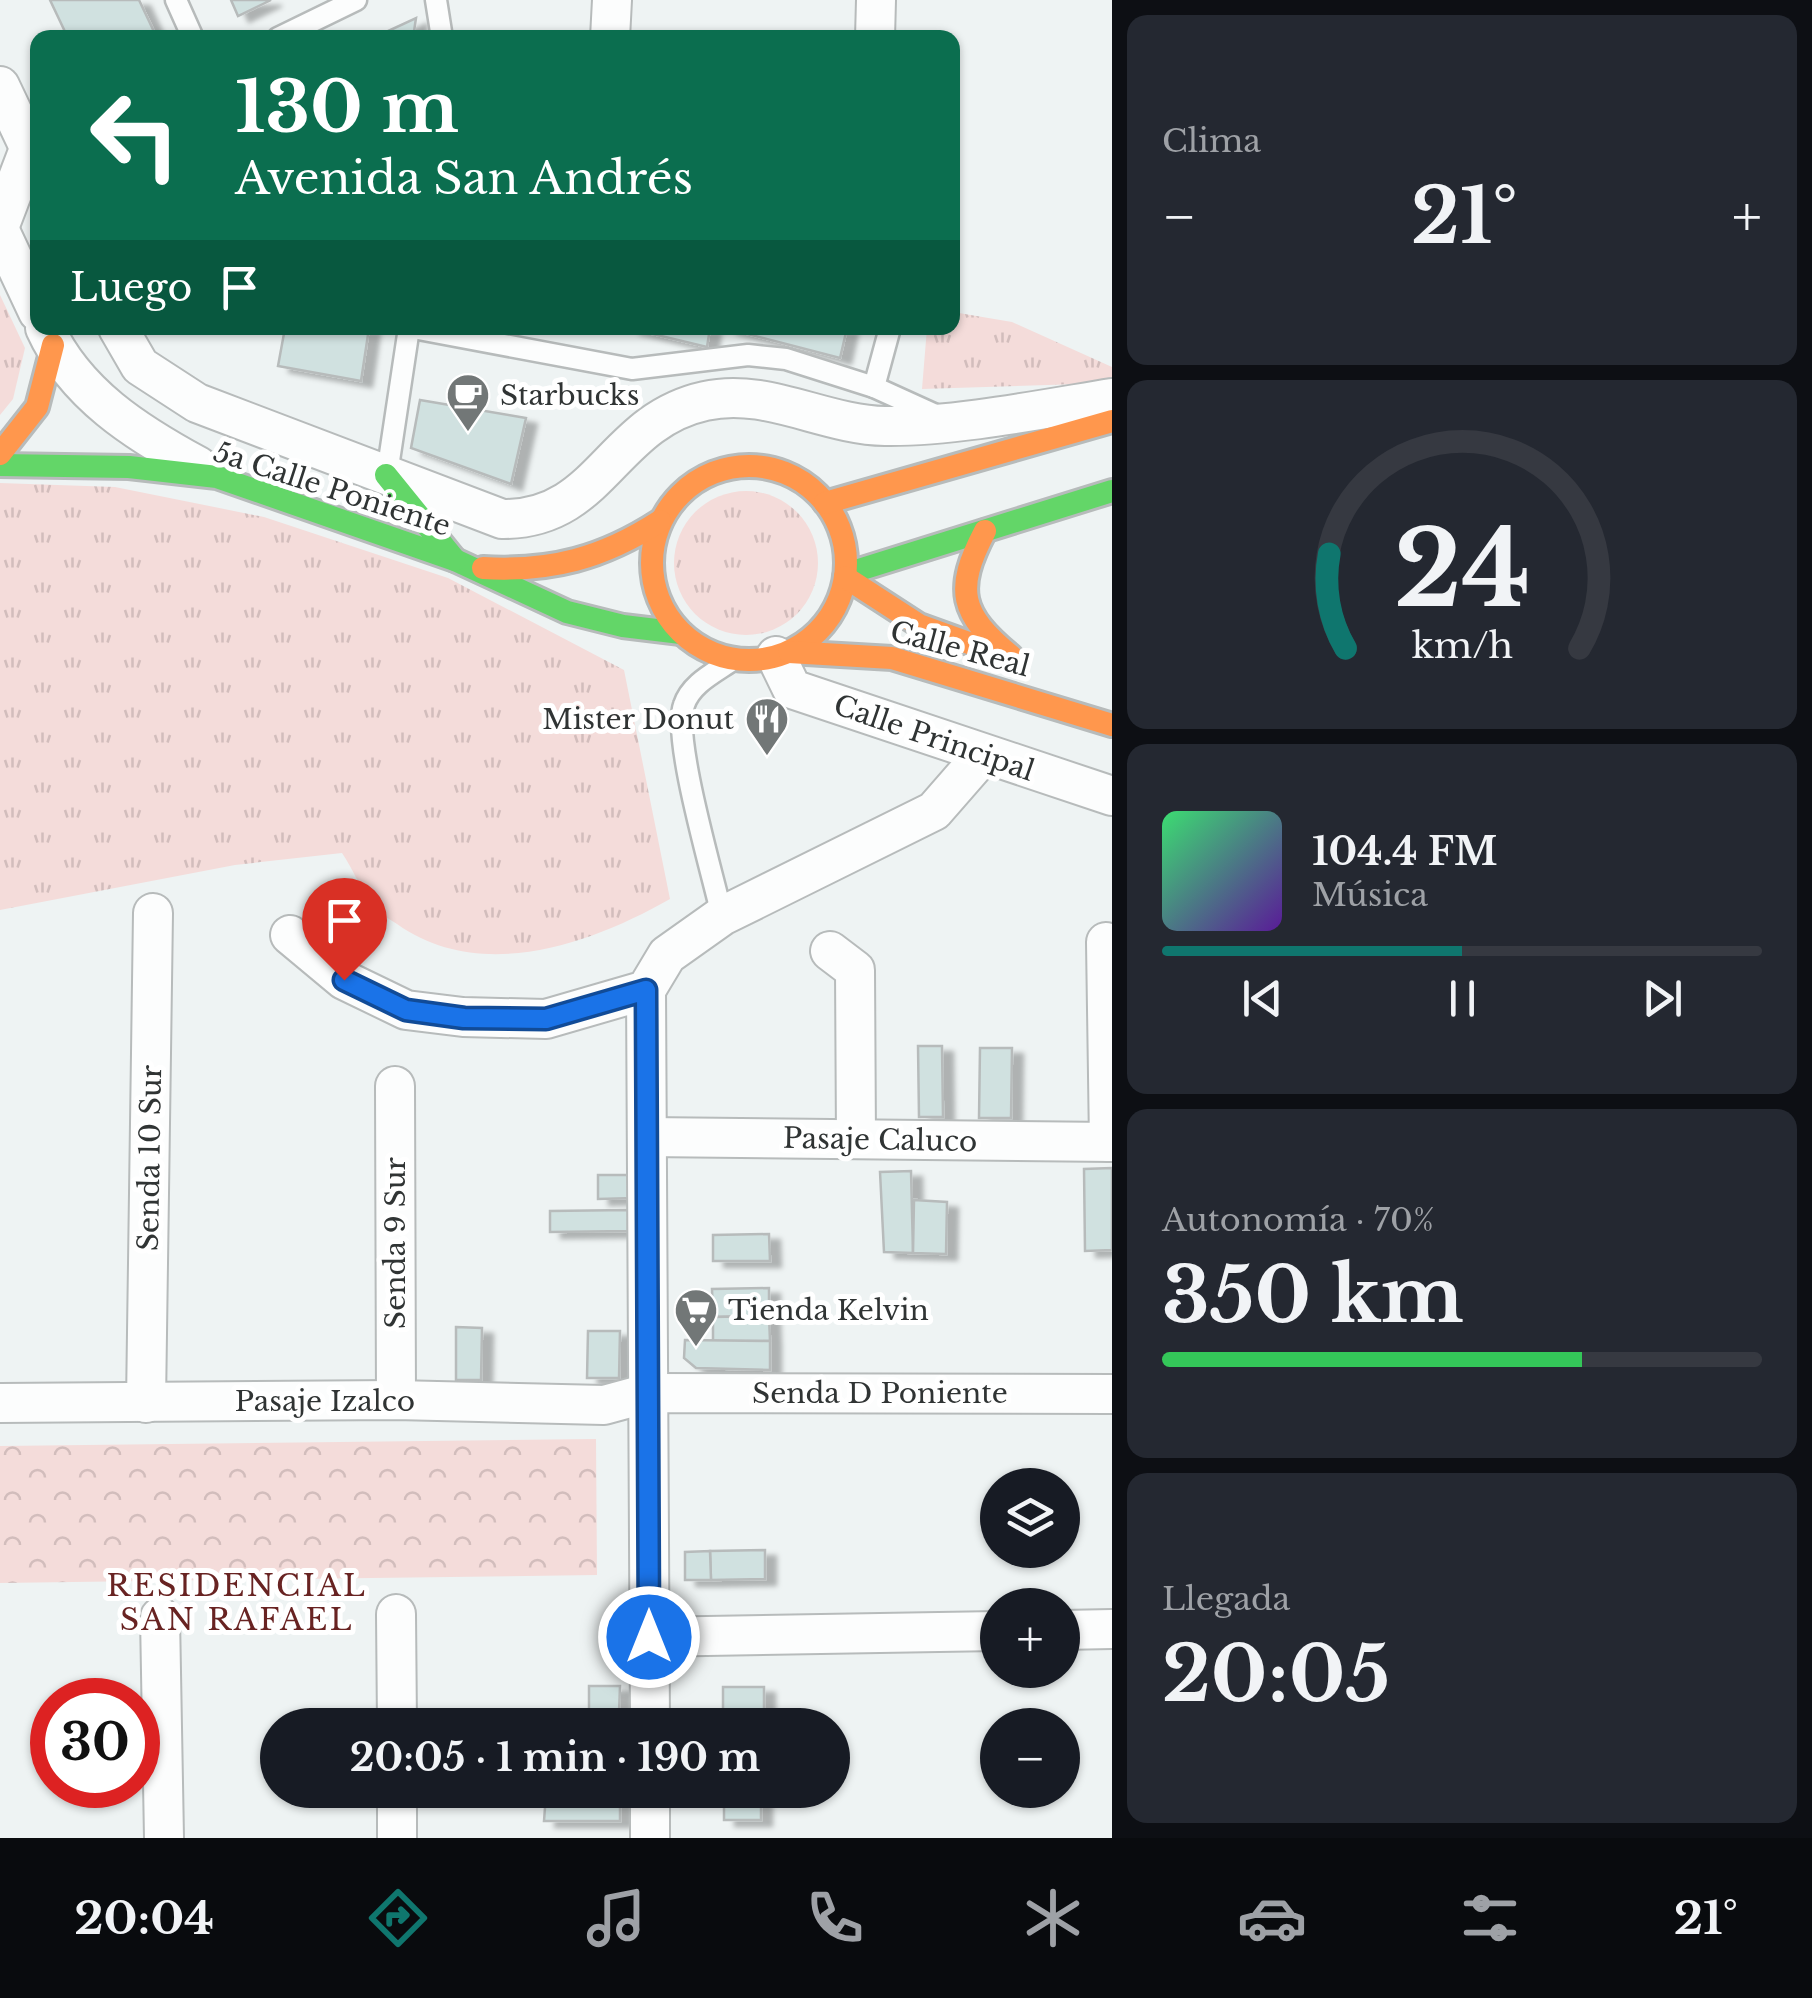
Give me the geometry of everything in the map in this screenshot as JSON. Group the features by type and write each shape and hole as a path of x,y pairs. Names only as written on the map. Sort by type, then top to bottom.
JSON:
{"main road":[{"path":"0,454 37,407 44,335"},
{"path":"825,503 1112,422"},
{"name":"5a Calle Poniente","path":"0,464 129,467 217,477 460,563 567,612 623,626 681,633"},
{"path":"760,467 789,475 825,503 842,533 846,575 828,620 782,654 734,659 705,650 681,633 663,610 653,582 652,552 660,521 688,487 730,468 760,467"},
{"path":"386,475 460,563"},
{"path":"846,575 1112,491"},
{"name":"5a Calle Poniente","path":"460,563 515,571 567,568 616,550 660,521"},
{"name":"Calle Real","path":"846,575 919,624 1023,662 979,632 964,597 970,557 985,531"},
{"name":"Calle Real","path":"782,654 892,658 1112,725"}],"street":[{"path":"610,30 612,0"},
{"path":"874,30 876,0"},
{"path":"0,86 30,151"},
{"path":"30,164 0,228 30,295"},
{"path":"51,335 121,422 217,477"},
{"path":"122,335 140,366 176,392 485,516 535,518 552,513 582,492 642,428 697,403 755,399 887,426 1112,398"},
{"name":"Calle Principal","path":"782,654 792,689 982,756 1112,796"},
{"path":"650,1708 646,990 667,954 722,916 934,811 982,756"},
{"name":"Senda 10 Sur","path":"146,1402 153,914"},
{"path":"290,935 344,980 406,1010 464,1018 546,1019 646,990"},
{"path":"1106,942 1111,1142"},
{"path":"830,951 855,970 856,1140"},
{"name":"Senda 9 Sur","path":"395,1086 396,1400"},
{"name":"Pasaje Caluco","path":"648,1137 1111,1142"},
{"name":"Pasaje Izalco","path":"0,1402 396,1400 604,1406 648,1393"},
{"name":"Senda D Poniente","path":"648,1393 1112,1394"},
{"path":"396,1614 397,1708"},
{"path":"160,1618 164,1838"},
{"path":"1080,1630 1112,1629"},
{"path":"649,1637 980,1631"},
{"path":"397,1808 397,1838"},
{"path":"650,1808 650,1838"}],"lane":[{"path":"176,0 189,30"},
{"path":"294,30 356,0"},
{"path":"436,0 442,30"},
{"path":"386,475 410,335"},
{"path":"449,335 632,369 768,356 874,387 946,420"},
{"path":"874,387 888,335"},
{"path":"722,916 684,746 682,708 693,687 734,659"}],"green space":[{"path":"0,295 25,348 13,399 0,415"},
{"path":"960,313 1012,322 1112,367 1112,383 922,389 926,335 960,335"},
{"path":"0,483 115,487 264,517 448,578 624,670 670,899 605,931 570,943 498,954 463,951 429,942 387,918 372,906 342,853 235,865 0,910"},
{"path":"746,491 774,496 797,512 813,535 818,563 813,591 797,614 774,630 746,635 718,630 695,614 679,591 674,563 679,535 695,512 718,496"},
{"path":"596,1439 597,1575 0,1583 0,1446"}],"building":[{"path":"50,0 139,0 153,30 64,30"},
{"path":"231,0 271,0 238,16"},
{"path":"416,18 414,30 390,30"},
{"path":"284,335 368,335 361,381 278,366"},
{"path":"657,335 709,335 707,347"},
{"path":"752,335 845,335 840,358"},
{"name":"Starbucks","path":"420,400 526,418 511,484 411,448"},
{"path":"918,1046 942,1046 943,1117 919,1117"},
{"path":"980,1048 1012,1048 1011,1118 979,1118"},
{"path":"1112,1168 1112,1250 1085,1251 1084,1169"},
{"path":"911,1171 913,1253 884,1252 880,1172"},
{"path":"598,1175 634,1175 635,1198 598,1199"},
{"path":"914,1200 947,1202 946,1254 913,1253"},
{"path":"628,1210 628,1231 550,1232 550,1211"},
{"path":"769,1234 770,1261 713,1261 713,1235"},
{"path":"769,1288 769,1316 713,1317 712,1289"},
{"path":"769,1316 770,1341 713,1341 713,1317"},
{"path":"456,1327 482,1328 481,1380 456,1380"},
{"path":"588,1331 620,1331 619,1378 587,1378"},
{"path":"685,1340 770,1341 770,1370 696,1368 684,1358"},
{"path":"765,1550 765,1579 711,1580 710,1551"},
{"path":"710,1551 711,1580 685,1580 685,1552"},
{"path":"589,1686 620,1686 619,1708 589,1708"},
{"path":"723,1687 764,1687 764,1708 723,1708"},
{"path":"545,1808 620,1808 620,1821 544,1821"},
{"path":"724,1808 761,1808 761,1820 724,1820"}],"traffic: fast":[{"path":"0,465 129,467 217,477 455,560 567,612 623,626 681,633"},
{"path":"386,475 455,560"},
{"path":"846,574 1112,491"}],"traffic: slow":[{"path":"0,454 37,407 53,345"},
{"path":"825,503 1112,421"},
{"path":"749,466 786,473 818,494 839,526 846,563 839,600 818,632 786,653 749,660 712,653 680,632 659,600 652,563 659,526 680,494 712,473 749,466"},
{"path":"483,568 531,568 576,560 618,545 660,521"},
{"path":"985,531 969,570 967,600 981,627 1011,656"},
{"path":"845,577 919,625 1002,655"},
{"path":"789,652 892,658 1112,725"}],"place":[{"name":"Starbucks","path":"468,433"},
{"name":"Mister Donut","path":"767,757"},
{"name":"Tienda Kelvin","path":"696,1348"}],"district":[{"name":"RESIDENCIAL SAN RAFAEL","path":"237,1602"}],"route":[{"path":"344,980 406,1010 464,1018 546,1019 646,990 649,1637"}]}
